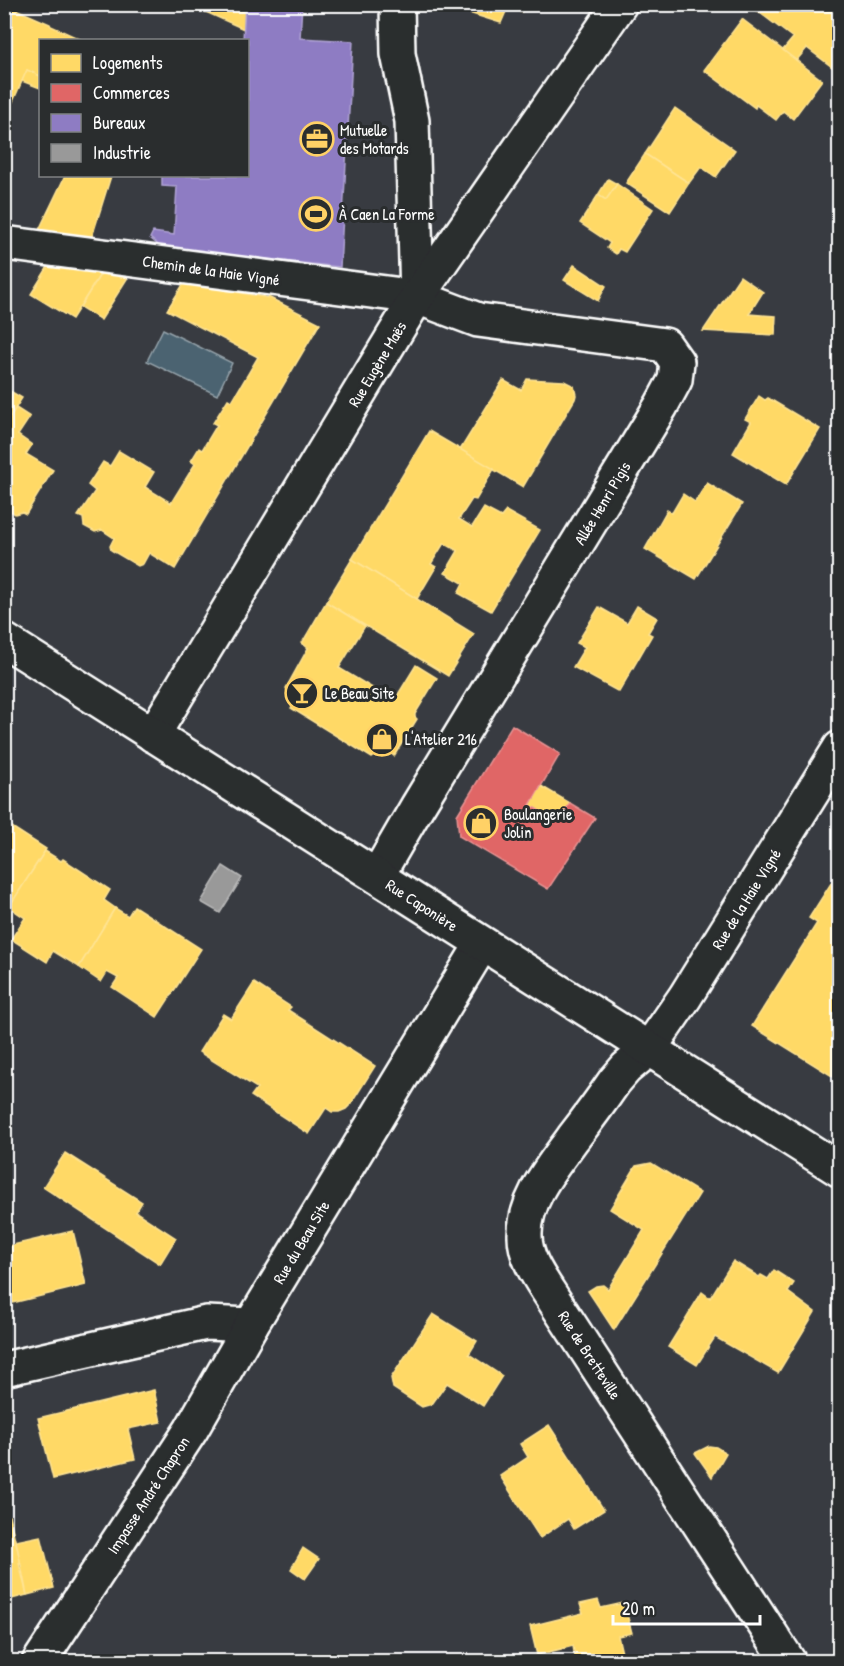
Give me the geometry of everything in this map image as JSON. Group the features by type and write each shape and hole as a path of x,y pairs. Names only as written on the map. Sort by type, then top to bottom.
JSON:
{"street":[{"path":"397,4 398,54 412,121 417,297"},
{"name":"Rue Eugène Maës","path":"153,735 417,297 620,4"},
{"name":"Chemin de la Haie Vigné","path":"4,243 417,297"},
{"name":"Allée Henri Pigis","path":"377,876 661,406 675,380 677,362 664,345 478,320 417,297"},
{"name":"Rue Caponière","path":"4,640 840,1170"},
{"name":"Rue de la Haie Vigné","path":"649,1049 685,997 840,748"},
{"name":"Rue du Beau Site","path":"251,1325 482,944"},
{"name":"Rue de Bretteville","path":"649,1049 626,1068 614,1082 539,1185 527,1217 525,1235 527,1252 534,1269 548,1291 789,1662"},
{"path":"4,1370 206,1323 251,1325"},
{"name":"Impasse André Chapron","path":"39,1662 191,1430 251,1325"}],"water":[{"path":"163,329 232,363 217,395 147,361"}],"building: Logements":[{"path":"4,4 80,39 39,39 39,76 27,70 7,115 4,114"},
{"path":"188,4 245,4 244,29"},
{"path":"455,4 527,4 521,12 508,7 501,23 453,8"},
{"path":"752,4 840,4 840,73 807,48 796,61 792,58 783,50 793,38 751,6"},
{"path":"742,19 822,80 793,119 783,111 776,120 756,105 755,108 704,70"},
{"path":"27,70 39,76 39,88 22,81"},
{"path":"675,108 735,150 716,177 701,167 689,183 645,154"},
{"path":"645,154 689,183 670,212 626,183"},
{"path":"65,177 111,177 92,237 39,230"},
{"path":"608,179 617,184 606,200 598,195"},
{"path":"617,184 653,209 625,252 619,249 616,254 607,248 610,243 580,223 598,195 606,200"},
{"path":"51,262 103,270 72,319 31,294"},
{"path":"574,265 606,286 598,301 564,280"},
{"path":"103,270 130,274 101,320 80,307"},
{"path":"740,276 763,292 749,314 776,316 775,335 703,331"},
{"path":"184,283 270,298 320,323 175,569 149,553 143,564 138,566 111,550 110,546 114,538 102,530 95,532 84,526 83,518 78,516 95,491 88,485 103,462 110,466 119,451 154,472 145,487 171,503 195,464 191,461 199,448 202,450 217,425 213,423 228,399 232,401 258,357 167,310"},
{"path":"527,379 564,381 574,386 576,395 523,487 460,450 503,380 521,390"},
{"path":"5,388 22,398 6,423 4,422"},
{"path":"759,396 765,400 768,398 820,429 786,485 733,453 751,422 745,419"},
{"path":"16,408 30,417 18,435 32,445 26,454 53,470 26,514 22,512 15,514 4,507 4,426"},
{"path":"429,431 494,469 476,500 472,499 459,519 472,527 484,508 501,517 506,511 540,530 491,611 458,593 463,583 445,573 458,551 444,543 431,564 436,567 417,599 352,559"},
{"path":"707,483 742,504 696,579 645,549 667,510 672,513 683,494 695,502"},
{"path":"352,559 474,634 448,676 326,602"},
{"path":"326,602 365,626 339,668 394,701 416,665 437,678 415,714 417,719 394,756 388,751 376,753 372,758 291,708 293,705 286,688 308,648 302,643"},
{"path":"637,606 657,618 648,633 652,635 619,692 573,667 585,647 577,643 599,607 627,623"},
{"path":"541,786 570,803 558,822 530,805"},
{"path":"4,822 46,849 8,909 4,906"},
{"path":"45,851 61,861 63,859 110,890 104,900 115,908 79,967 53,951 47,962 11,939 25,918 9,907"},
{"path":"840,869 840,1081 752,1026 817,923 809,918"},
{"path":"134,906 201,949 157,1017 112,987 118,978 107,972 101,982 79,967 115,908 128,916"},
{"path":"254,983 291,1007 288,1010 375,1066 351,1104 339,1112 332,1112 326,1108 309,1134 251,1096 257,1088 199,1052 223,1014 231,1019"},
{"path":"65,1153 142,1202 136,1212 176,1238 160,1264 43,1187"},
{"path":"651,1163 700,1193 614,1330 588,1291 603,1285 608,1289 644,1230 610,1209 636,1166"},
{"path":"73,1231 86,1285 4,1305 4,1247"},
{"path":"733,1261 759,1277 761,1275 768,1279 774,1270 794,1283 788,1292 815,1312 778,1373 715,1337 697,1365 668,1347 702,1292 710,1298"},
{"path":"433,1314 477,1341 469,1354 502,1376 483,1406 447,1383 432,1404 422,1407 393,1388 391,1378"},
{"path":"154,1390 161,1422 128,1429 135,1459 53,1479 38,1418"},
{"path":"549,1425 604,1510 574,1529 568,1519 540,1538 500,1476 528,1457 520,1444"},
{"path":"709,1446 726,1453 712,1477 695,1453"},
{"path":"9,1516 27,1595 4,1601 4,1517"},
{"path":"41,1536 54,1588 27,1595 16,1541"},
{"path":"303,1548 319,1559 305,1579 291,1569"},
{"path":"598,1600 601,1608 624,1603 632,1633 618,1636 624,1662 576,1662 573,1646 537,1655 530,1626 583,1613 580,1604"}],"building: Commerces":[{"path":"512,725 560,754 530,805 558,822 570,803 595,818 548,889 459,836 457,815"}],"building: Bureaux":[{"path":"245,4 302,4 300,38 353,41 340,267 173,249 161,247 150,238 153,232 174,235 177,187 162,186 162,177 249,177 249,39 243,39"}],"building: Industrie":[{"path":"223,866 242,878 220,913 201,902"}],"place":[{"name":"Mutuelle des Motards","path":"317,139"},
{"name":"À Caen La Forme","path":"316,214"},
{"name":"Le Beau Site","path":"302,693"},
{"name":"L'Atelier 216","path":"382,739"},
{"name":"Boulangerie Jolin","path":"481,823"}]}
